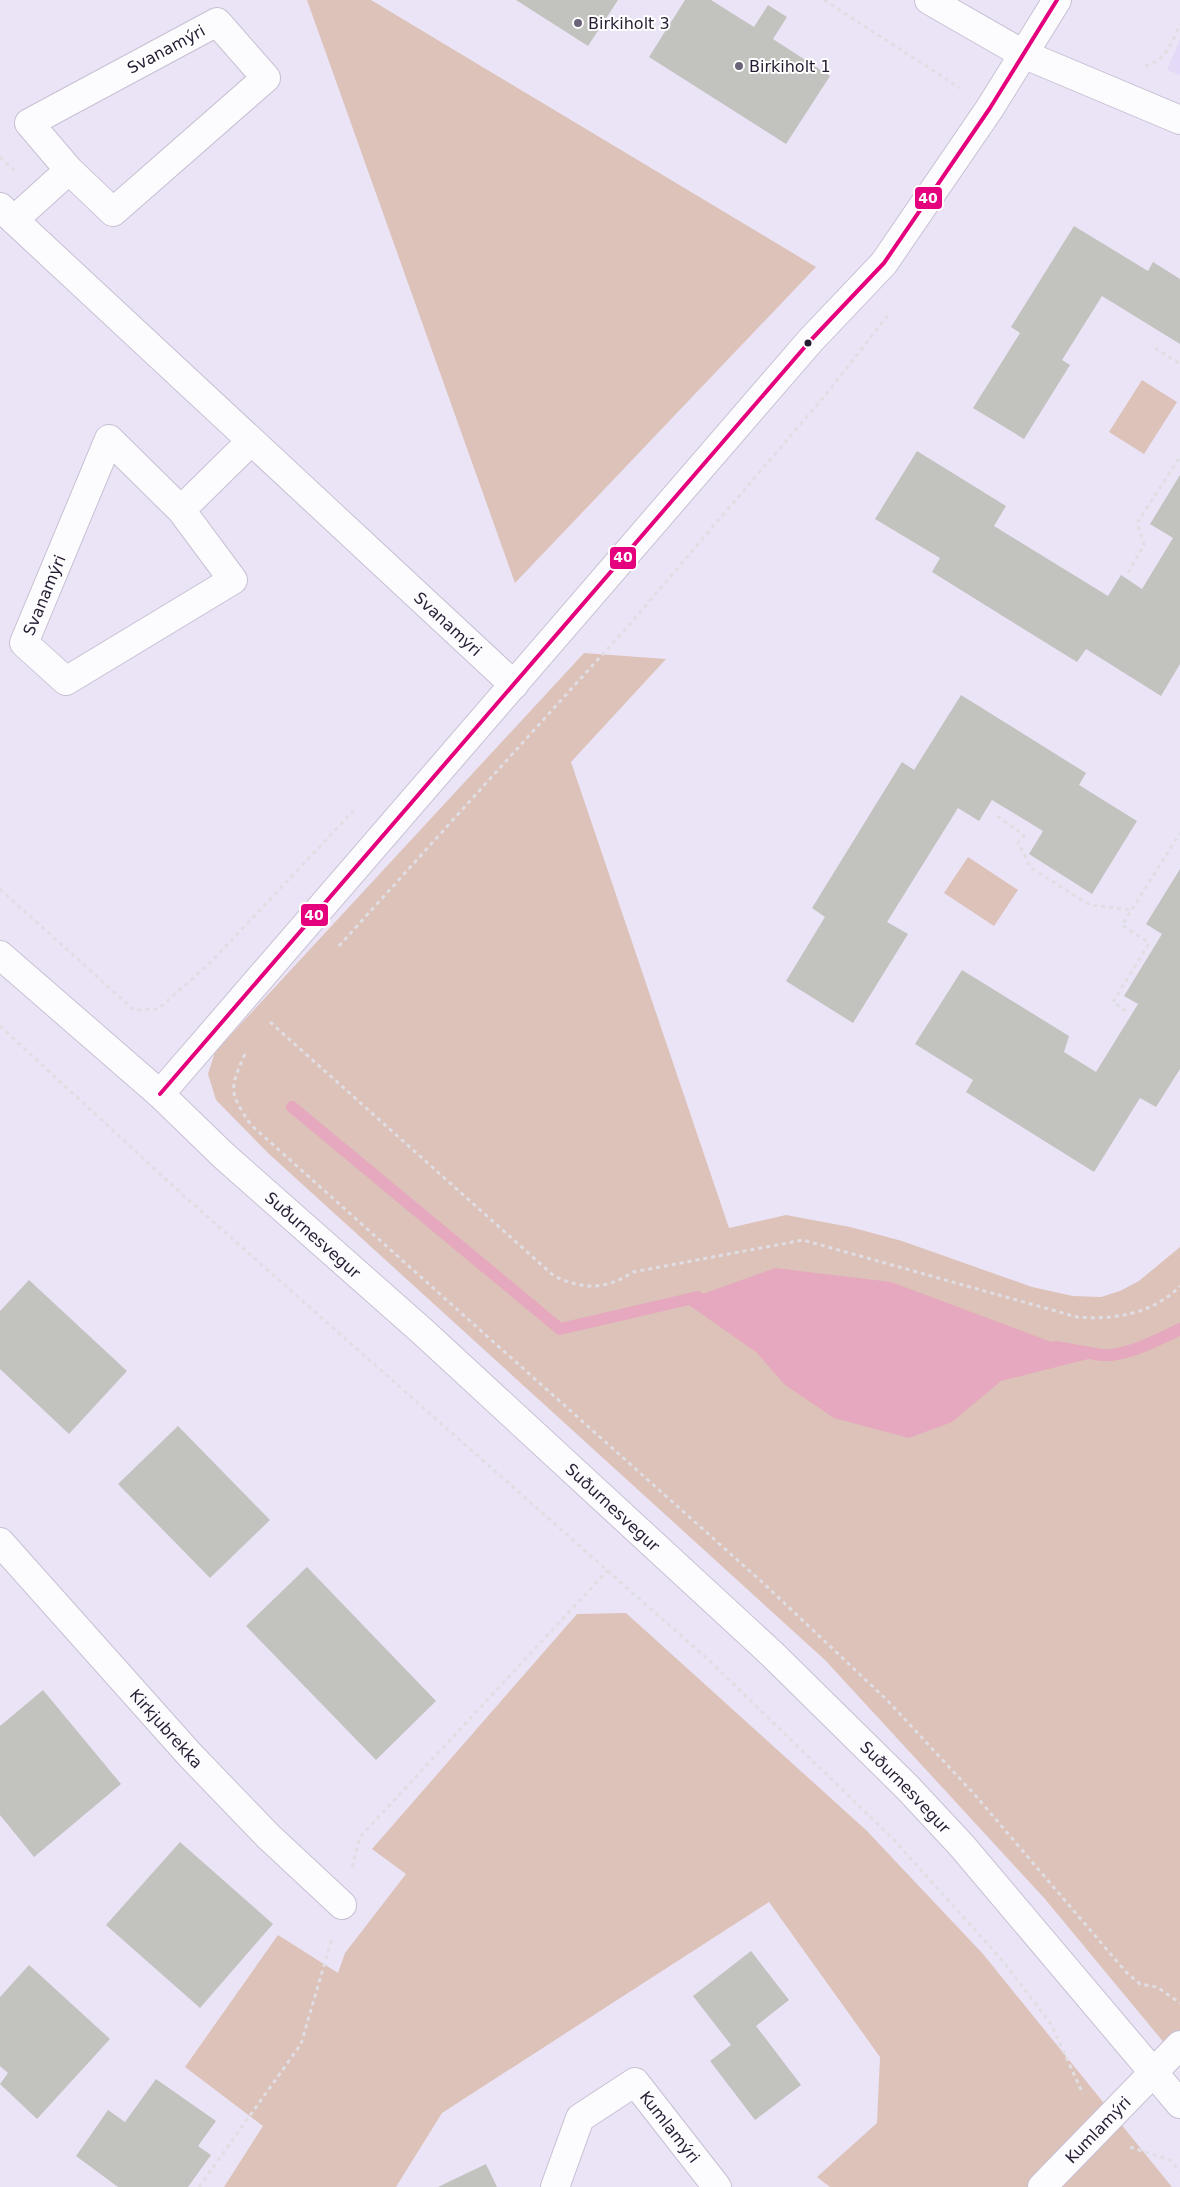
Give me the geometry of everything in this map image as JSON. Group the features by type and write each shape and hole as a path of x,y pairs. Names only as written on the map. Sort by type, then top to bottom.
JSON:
{"street":[{"path":"929,0 1023,54 1180,120"},
{"path":"160,1094 810,341 884,262 990,108 1057,0"},
{"name":"Svanamýri","path":"217,22 266,78 112,212 69,170 29,123 217,22"},
{"name":"Svanamýri","path":"69,170 7,213 514,685"},
{"name":"Svanamýri","path":"109,439 181,510 233,580 66,681 24,643 109,439"},
{"path":"181,510 251,441"},
{"name":"Suðurnesvegur","path":"0,956 160,1094 224,1156 422,1331 770,1653 908,1788 962,1846 1180,2104"},
{"name":"Kirkjubrekka","path":"0,1542 190,1755 268,1836 342,1905"},
{"name":"Kumlamýri","path":"1042,2187 1180,2046"},
{"name":"Kumlamýri","path":"555,2187 580,2118 635,2082 717,2187"}],"path":[{"path":"824,0 990,108"},
{"path":"1143,66 1155,63 1170,48 1180,24"},
{"path":"337,948 629,625 828,392 893,307"},
{"path":"1155,348 1180,364"},
{"path":"1128,573 1144,545 1137,523 1180,457"},
{"path":"0,888 134,1010 158,1009 209,964 363,801"},
{"path":"997,816 1024,835 1018,844 1031,868 1090,905 1131,910"},
{"path":"1126,1011 1113,1002 1149,943 1122,925 1180,833"},
{"path":"265,1028 270,1022 554,1276 572,1284 606,1285 621,1280 633,1272 803,1240 1077,1317 1116,1317 1135,1313 1157,1303 1180,1286"},
{"path":"0,1026 185,1197 712,1663 893,1839 1003,1961 1051,2024 1085,2098 1107,2122 1131,2147 1170,2160 1180,2171"},
{"path":"250,1048 245,1054 232,1083 236,1103 251,1125"},
{"path":"199,2187 301,2044 360,1837 608,1570"}],"shaded area":[{"path":"307,0 371,0 816,267 515,583"},
{"path":"1180,39 1180,75 1167,70"},
{"path":"1142,380 1177,402 1144,454 1109,432"},
{"path":"584,653 666,659 571,762 729,1228 786,1215 850,1227 902,1241 1032,1287 1073,1296 1101,1297 1120,1291 1139,1281 1180,1247 1180,2062 1045,1899 825,1660 268,1153 216,1100 208,1074 215,1052"},
{"path":"968,857 1018,890 994,926 944,893"},
{"path":"775,1268 891,1282 1078,1352 1104,1355 1001,1381 952,1422 909,1438 834,1418 785,1385 756,1352 683,1301"},
{"path":"626,1613 866,1830 983,1954 1172,2187 830,2187 817,2177 877,2123 880,2057 769,1902 442,2113 396,2187 224,2187 263,2126 185,2067 278,1935 338,1973 345,1953 406,1874 372,1849 577,1614"}],"building":[{"name":"Birkiholt 3","path":"516,0 618,0 588,46"},
{"name":"Birkiholt 1","path":"685,0 711,0 754,27 768,5 787,17 773,39 830,76 786,144 649,57"},
{"path":"1074,226 1148,271 1153,262 1180,279 1180,344 1102,296 1062,360 1070,365 1024,439 973,408 1020,333 1011,327"},
{"path":"917,451 1006,506 994,526 1108,596 1121,575 1142,589 1173,538 1150,524 1180,475 1180,664 1161,696 1086,649 1077,662 932,572 940,558 875,519"},
{"path":"961,695 1086,773 1079,785 1137,821 1092,894 1029,854 1043,831 992,800 979,821 958,808 887,922 908,934 853,1023 786,981 825,917 812,908 902,762 914,770"},
{"path":"1180,869 1180,1069 1156,1107 1140,1098 1094,1172 966,1092 973,1080 915,1044 962,970 1069,1036 1064,1052 1096,1072 1138,1004 1124,996 1162,934 1146,924"},
{"path":"29,1280 127,1371 69,1434 0,1369 0,1311"},
{"path":"178,1426 270,1520 210,1578 118,1484"},
{"path":"307,1567 436,1701 376,1760 246,1626"},
{"path":"43,1690 121,1784 34,1857 0,1815 0,1726"},
{"path":"180,1842 273,1924 200,2008 106,1925"},
{"path":"751,1951 789,2000 756,2026 801,2085 755,2120 710,2061 731,2045 693,1996"},
{"path":"29,1965 110,2039 37,2119 0,2084 8,2073 0,2066 0,1997"},
{"path":"156,2079 216,2121 198,2146 211,2155 188,2187 118,2187 76,2156 108,2110 125,2122"},
{"path":"486,2164 497,2187 438,2187"}],"waterway":[{"path":"292,1107 560,1329 698,1297"},
{"path":"1055,1347 1111,1355 1132,1350 1180,1329"}],"transit line":[{"name":"40","path":"160,1094 810,341 884,263 990,108 1057,0"}],"place":[{"name":"Birkiholt 3","path":"578,23"},
{"name":"Birkiholt 1","path":"739,66"}]}
